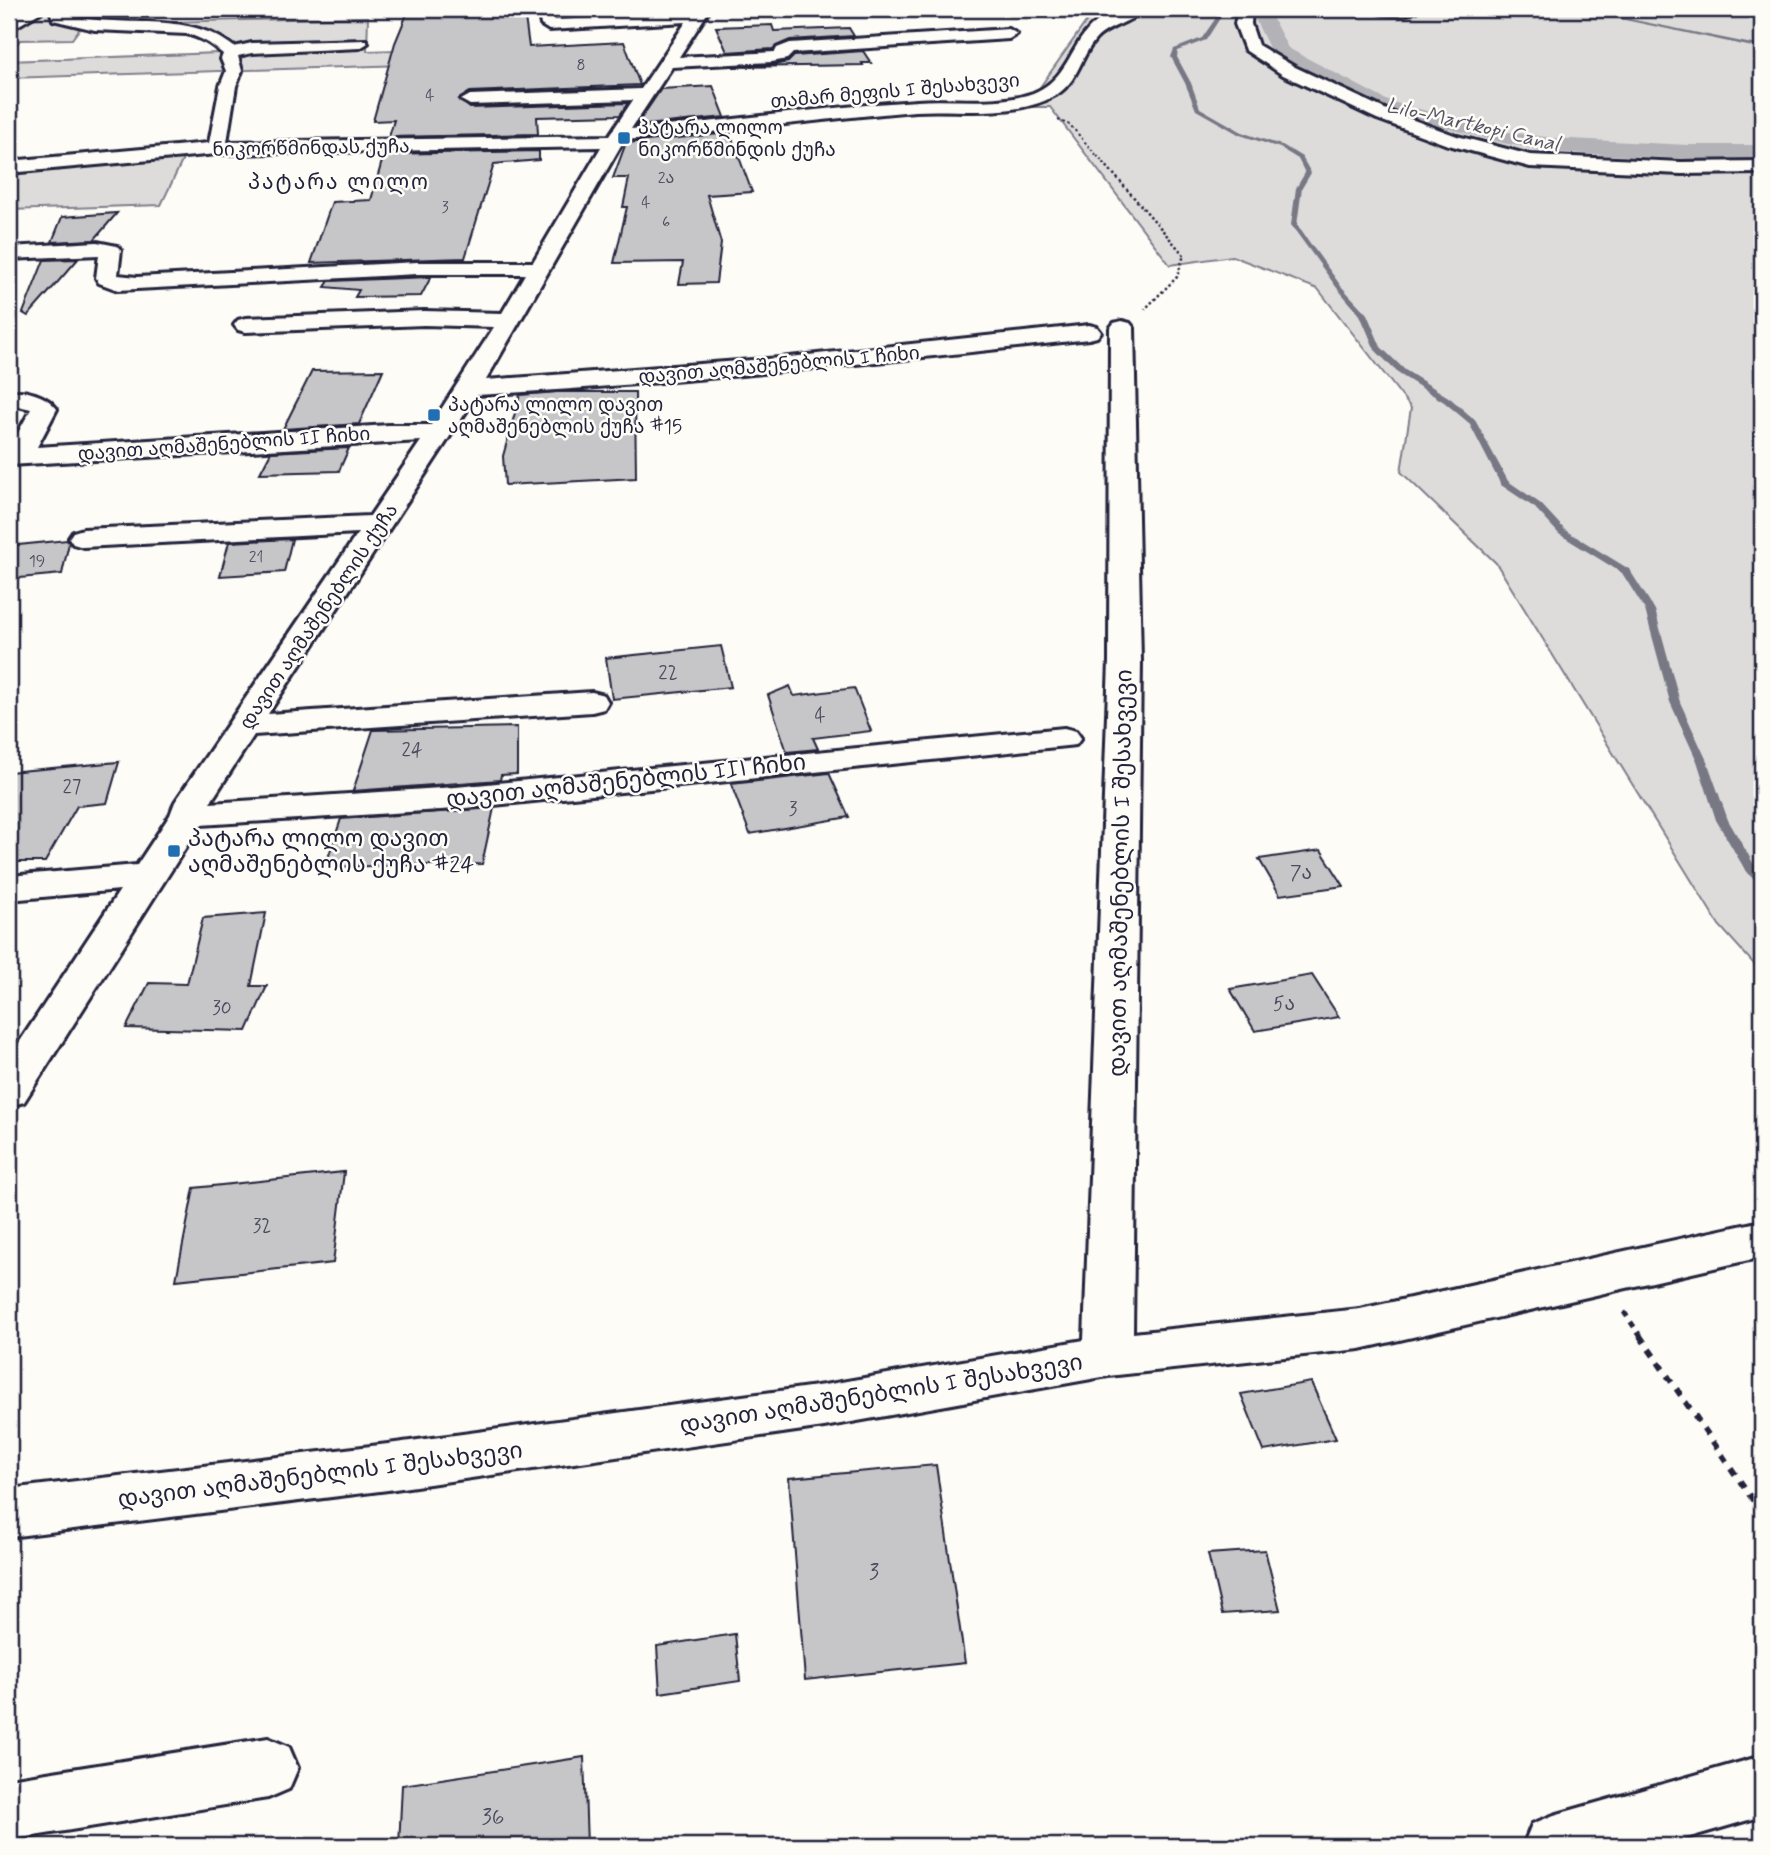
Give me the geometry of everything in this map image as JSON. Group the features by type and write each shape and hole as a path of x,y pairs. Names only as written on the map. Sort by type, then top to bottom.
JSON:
{"street":[{"path":"9,26 37,10 64,9"},
{"name":"თამარ მეფის I შესახვევი","path":"616,138 918,106 988,104 1036,98 1063,85 1090,36 1110,21 1137,9"},
{"path":"1245,9 1246,16 1242,24 1251,47 1312,82 1383,115 1451,140 1530,161 1681,168 1762,167"},
{"path":"1378,9 1412,9"},
{"path":"57,10 58,17 88,26 205,34 231,52 252,48 360,43"},
{"path":"549,25 700,13"},
{"name":"დავით აღმაშენებლის ქუჩა","path":"9,1091 190,808 469,388 616,138 700,13"},
{"path":"663,67 781,56 783,51 790,48 1009,34"},
{"path":"775,39 803,37"},
{"path":"678,45 706,43"},
{"path":"217,148 228,86 234,71 229,59 231,52"},
{"path":"663,67 791,67"},
{"path":"470,100 644,94"},
{"path":"743,106 748,125"},
{"name":"ნიკორწმინდას ქუჩა","path":"9,167 217,148 616,138"},
{"path":"9,253 97,248 110,250 107,278 118,283 137,284 417,268 539,268"},
{"path":"246,325 424,318 508,320"},
{"name":"დავით აღმაშენებლის I ჩიხი","path":"469,388 581,382 857,359 1105,330"},
{"name":"დავით აღმაშენებლის I შესახვევი","path":"9,1513 388,1467 824,1406 1108,1356 1125,661 1105,330"},
{"path":"14,456 44,409 40,404 16,398"},
{"name":"დავით აღმაშენებლის II ჩიხი","path":"14,456 389,433 439,433"},
{"path":"83,538 379,524"},
{"path":"245,726 592,702"},
{"name":"დავით აღმაშენებლის III ჩიხი","path":"190,808 456,798 1064,738"},
{"path":"190,808 683,762"},
{"path":"9,888 146,876"},
{"path":"1108,1356 1360,1329 1762,1239"},
{"path":"9,1810 268,1768"},
{"path":"1554,1846 1762,1786"}],"path":[{"path":"988,104 1029,111 1070,125 1184,255 1177,277 1105,330"},
{"path":"1600,1276 1762,1513"}],"shaded area":[{"path":"44,9 103,9 90,24 368,17 367,51 522,46 525,61 9,78 9,61 217,53 206,40 196,35 81,27 72,39 20,40 9,53 9,30"},
{"path":"1079,9 1762,9 1762,973 1719,925 1496,563 1401,472 1411,408 1318,289 1232,256 1170,265 1050,107 1026,107 1088,19"},
{"path":"186,153 161,205 9,210 9,169"}],"building":[{"path":"409,9 524,10 529,47 624,42 640,85 470,92 459,99 470,108 628,103 620,115 537,117 538,134 389,137 394,120 373,121 395,43"},
{"path":"772,25 774,31 849,28 854,36 790,40 773,49 727,52 716,27"},
{"path":"863,51 871,63 733,67 773,65 788,62 794,56"},
{"path":"713,86 725,117 636,126 661,89"},
{"path":"730,133 752,192 707,195 721,243 716,283 679,284 683,262 614,263 627,207 623,207 629,178 613,178 626,143"},
{"path":"539,151 539,160 494,164 465,258 311,263 332,202 371,200 384,154"},
{"path":"117,213 94,240 52,242 62,217"},
{"path":"78,259 28,316 23,313 44,260"},
{"path":"431,277 421,296 355,297 359,290 325,287 329,281"},
{"path":"383,370 359,424 283,429 312,371"},
{"path":"635,392 636,478 505,485 503,456 520,395"},
{"path":"349,448 339,471 260,473 271,452"},
{"path":"292,539 284,572 220,576 229,542"},
{"path":"67,540 69,543 62,574 9,579 9,546"},
{"path":"721,646 731,687 612,699 606,658"},
{"path":"790,686 794,696 854,688 871,731 813,738 818,749 787,752 768,695"},
{"path":"517,727 517,774 501,775 500,780 353,791 373,730"},
{"path":"119,762 107,803 77,806 45,862 9,862 9,772"},
{"path":"829,773 849,817 750,834 731,784"},
{"path":"494,808 482,864 325,867 341,819"},
{"path":"1321,850 1344,886 1280,895 1259,859"},
{"path":"266,913 251,986 267,986 247,1031 126,1028 149,983 187,984 203,918"},
{"path":"1312,975 1339,1017 1255,1031 1230,989"},
{"path":"344,1172 333,1263 176,1280 194,1188"},
{"path":"1311,1382 1336,1439 1264,1451 1241,1394"},
{"path":"936,1465 965,1663 805,1680 789,1478"},
{"path":"1265,1550 1280,1610 1222,1614 1208,1554"},
{"path":"735,1634 740,1681 660,1693 657,1646"},
{"path":"584,1757 587,1846 399,1846 402,1785"}],"waterway":[{"path":"1221,9 1222,12 1204,39 1176,50 1174,57 1198,109 1242,134 1282,147 1300,158 1308,173 1299,188 1294,225 1339,287 1363,314 1378,348 1402,372 1447,400 1472,422 1504,483 1538,506 1562,532 1626,571 1650,610 1675,702 1702,761 1722,820 1751,870 1762,880"},
{"path":"1575,9 1762,48"},
{"name":"Lilo-Martkopi Canal","path":"1262,15 1280,52 1381,105 1507,138 1552,145 1688,152 1762,152"}],"place":[{"name":"პატარა ლილო ნიკორწმინდის ქუჩა","path":"624,138"},
{"name":"პატარა ლილო დავით აღმაშენებლის ქუჩა #15","path":"434,415"},
{"name":"პატარა ლილო დავით აღმაშენებლის ქუჩა #24","path":"174,851"}],"district":[{"name":"პატარა ლილო","path":"339,182"}]}
